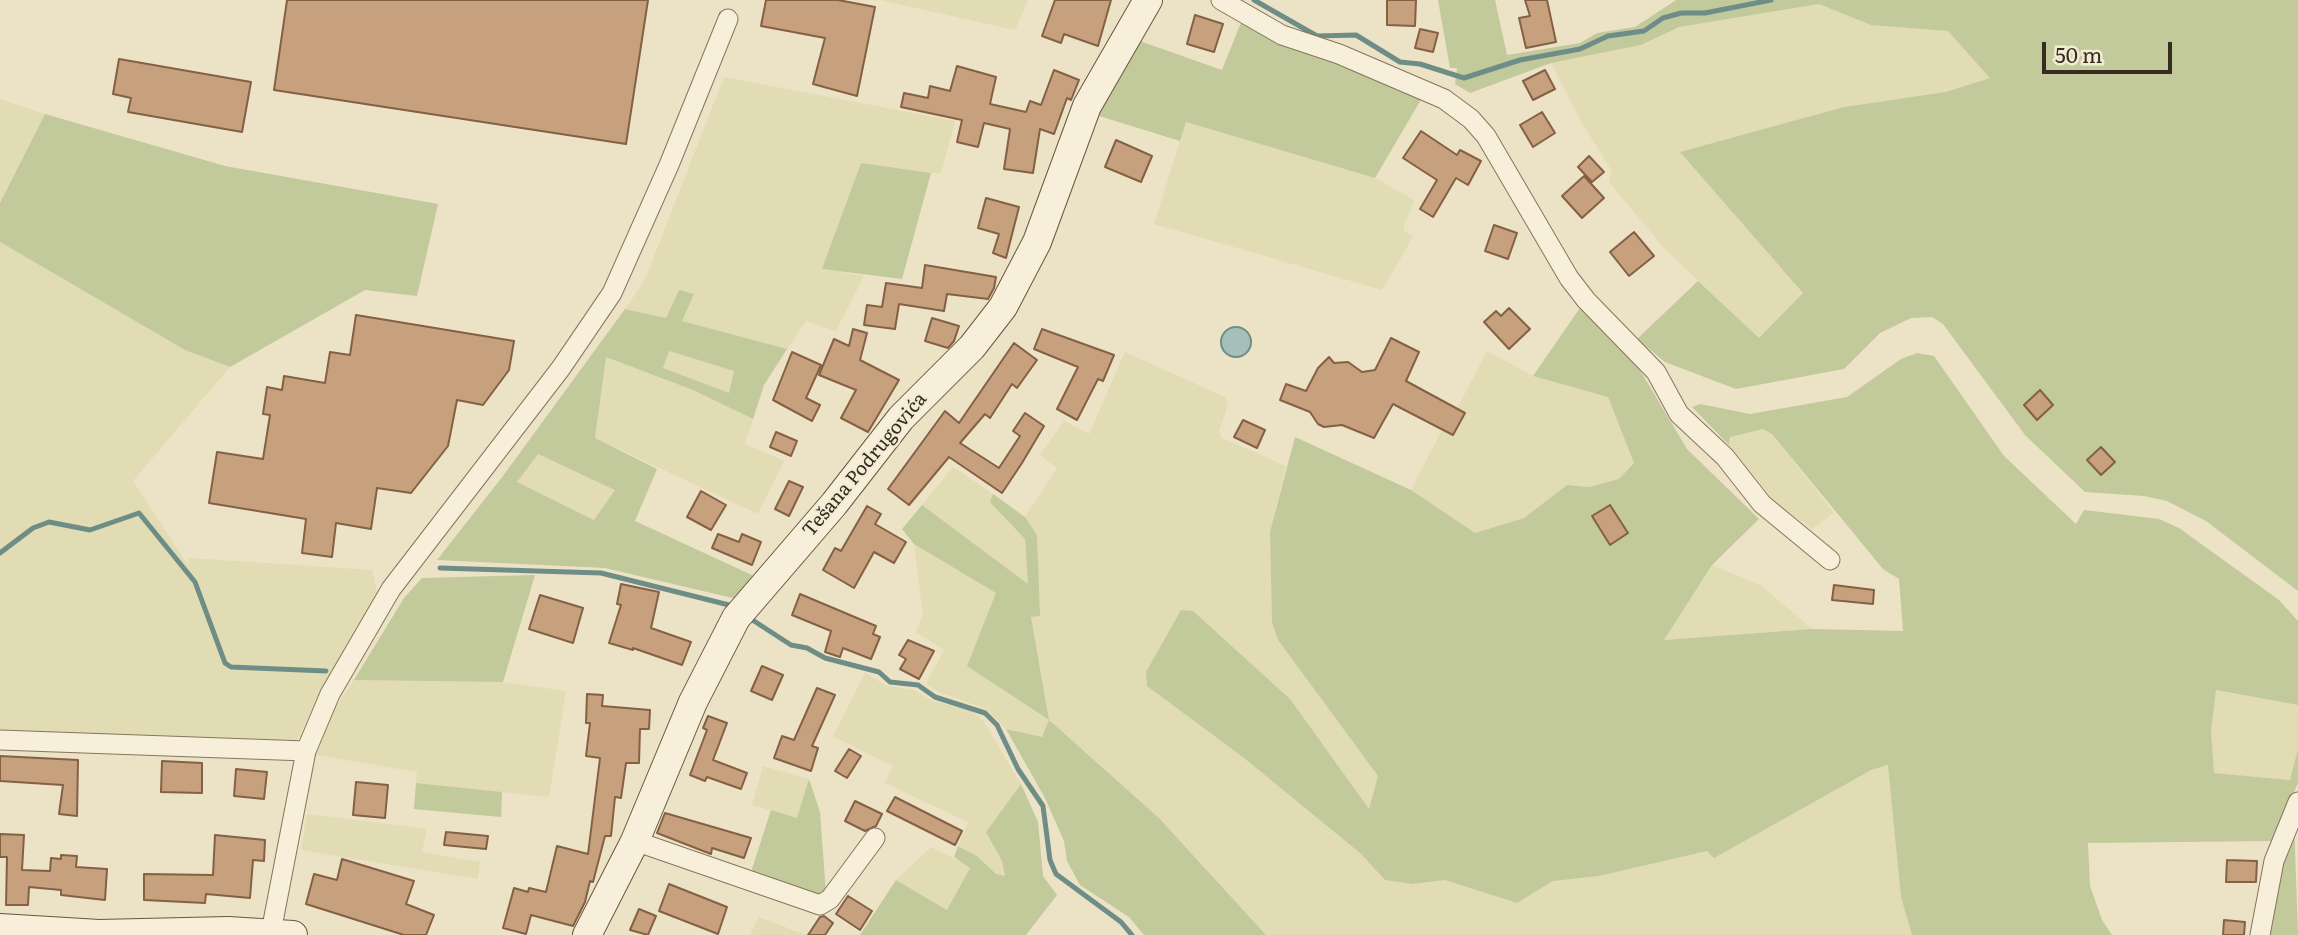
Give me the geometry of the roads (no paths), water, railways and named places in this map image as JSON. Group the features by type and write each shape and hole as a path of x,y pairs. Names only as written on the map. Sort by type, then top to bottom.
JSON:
{"street":[{"name":"Tešana Podrugovića","path":"587,935 635,841 693,702 736,618 848,486 901,418 972,347 1003,307 1037,242 1087,106 1148,0"},
{"path":"1221,0 1282,35 1339,54 1444,99 1471,119 1486,136 1569,278 1586,300 1656,372 1679,414 1725,457 1762,504 1829,560"},
{"path":"0,928 99,934 282,933 306,751 330,694 391,589 561,368 612,293 669,165 728,19"},
{"path":"0,740 306,751"},
{"path":"2260,935 2274,861 2298,802"},
{"path":"635,841 820,905 830,899 875,838"}],"water":[{"path":"1236,327 1242,328 1250,336 1250,348 1242,356 1236,357 1230,356 1222,348 1221,342 1222,336 1230,328"}],"waterway":[{"path":"1254,0 1317,36 1356,35 1400,62 1420,64 1464,78 1520,60 1580,49 1608,36 1644,31 1663,18 1681,13 1705,13 1771,0"},
{"path":"0,553 33,528 49,522 90,530 139,513 195,582 225,663 231,667 326,671"},
{"path":"440,568 601,573 729,605"},
{"path":"754,621 791,645 807,648 825,658 879,672 890,682 918,685 935,697 985,713 997,725 1018,769 1043,806 1050,860 1056,874 1121,922 1132,935"}]}
